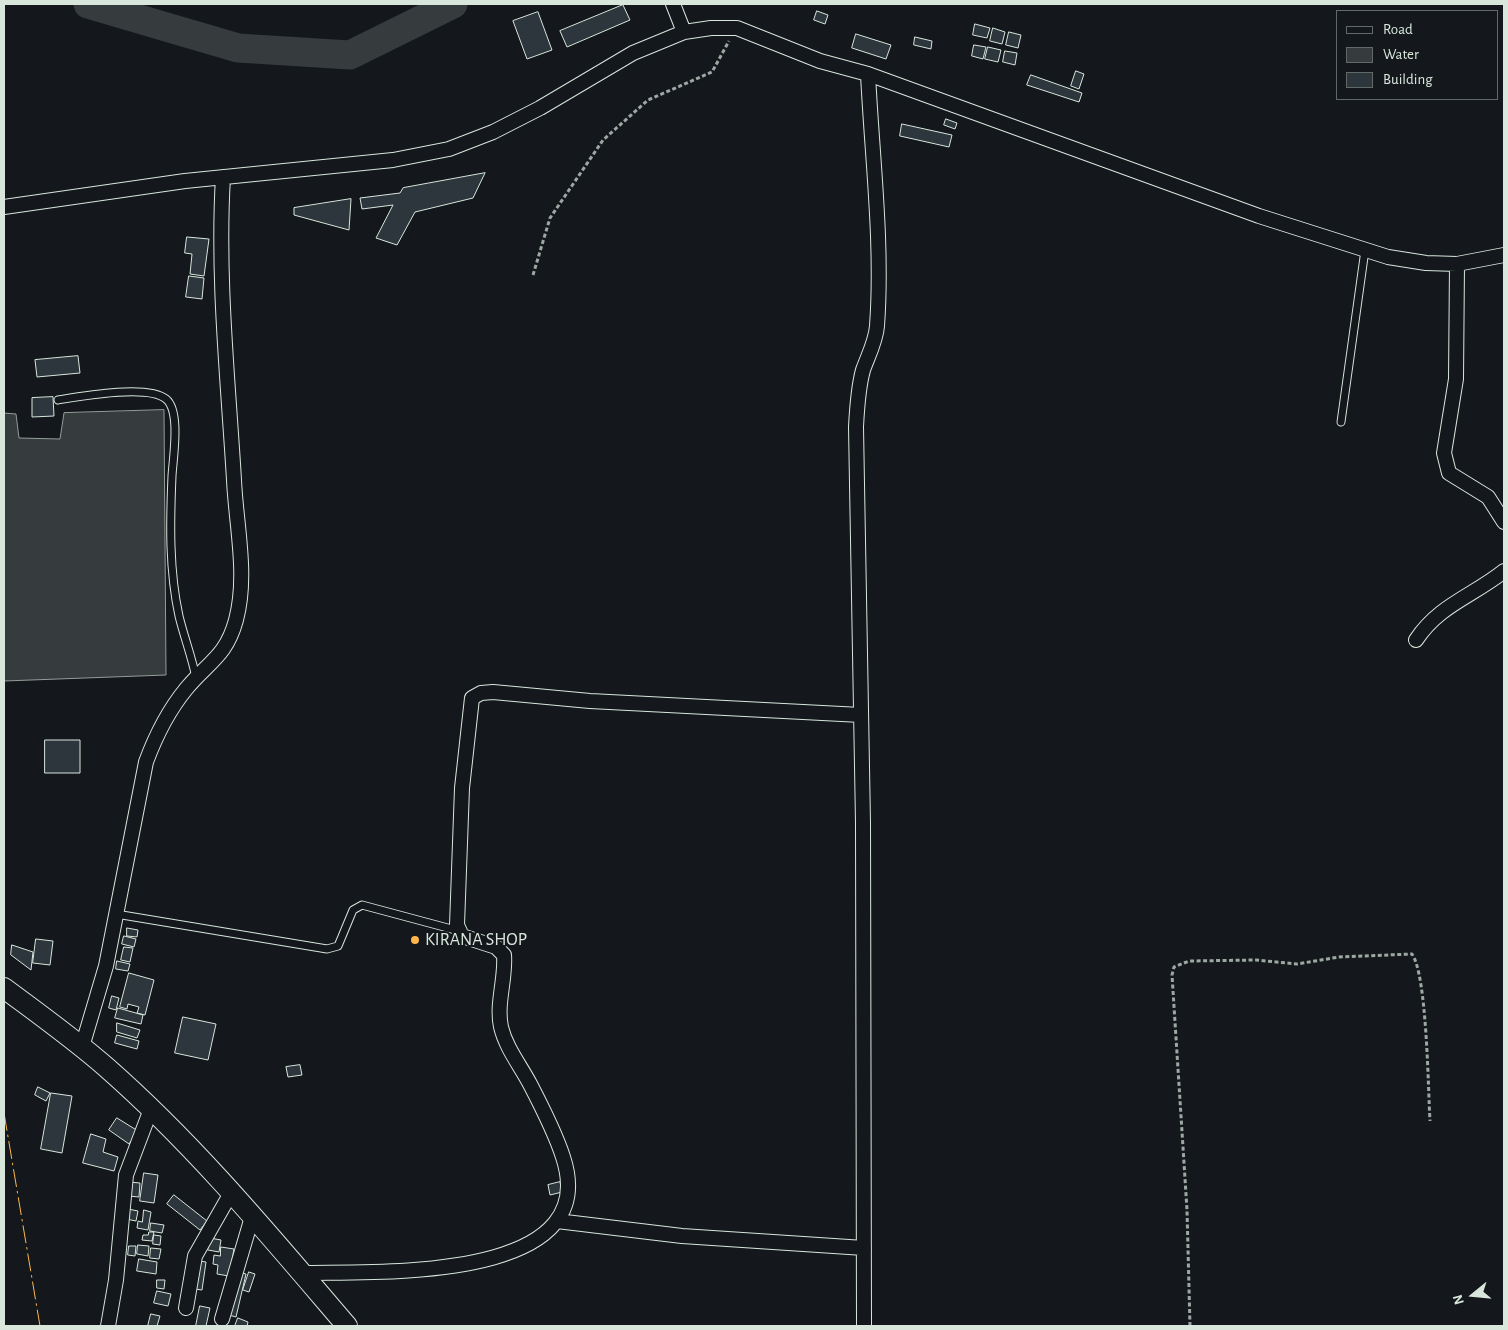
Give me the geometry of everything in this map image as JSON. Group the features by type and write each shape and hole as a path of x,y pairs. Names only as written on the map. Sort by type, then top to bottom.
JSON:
{"street":[{"path":"673,4 684,32"},
{"path":"4,207 223,177 393,160 449,149 493,132 540,108 633,53 684,32 711,28 737,28 820,60 868,74 1259,216 1388,257 1426,263 1457,264 1504,256"},
{"path":"864,1326 861,715 856,427 858,395 863,371 877,329 878,308 876,207 868,74"},
{"path":"82,1046 106,966 146,762 156,736 170,709 196,678 221,654 229,639 236,618 241,571 224,300 221,216 223,177"},
{"path":"1457,264 1456,379 1444,453 1449,473 1488,497 1504,522"},
{"path":"1416,640 1426,624 1438,613 1504,571"},
{"path":"302,1273 432,1268 491,1258 537,1241 564,1211 567,1195 564,1158 530,1083 505,1040 500,1025 504,955 496,946 470,940 459,932 456,915 462,788 472,698 476,695 493,692 599,701 861,715"},
{"path":"4,988 82,1046 151,1109 232,1193 347,1326"},
{"path":"108,1326 116,1280 126,1175 151,1109"},
{"path":"186,1308 195,1256 232,1193"},
{"path":"222,1318 252,1217"},
{"path":"557,1221 682,1236 864,1248"}],"lane":[{"path":"1341,422 1365,250"},
{"path":"58,400 130,392 158,395 166,398 172,405 175,424 170,526 172,564 179,617 196,678"},
{"path":"116,914 327,949 338,946 352,910 362,905 459,932"}],"path":[{"path":"533,275 550,218 603,140 648,100 712,72 737,28"},
{"path":"1190,1326 1187,1210 1172,975 1174,967 1189,961 1256,960 1297,964 1339,957 1412,954 1418,970 1423,1006 1430,1121"}],"water":[{"path":"164,410 166,675 4,681 4,413 16,414 19,438 60,439 64,413"}],"building":[{"path":"623,5 630,20 567,47 560,31"},
{"path":"817,11 828,15 825,24 814,20"},
{"path":"538,12 552,50 527,59 513,21"},
{"path":"975,24 990,28 987,38 973,35"},
{"path":"993,28 1005,32 1002,44 990,41"},
{"path":"1009,32 1021,35 1018,48 1006,45"},
{"path":"856,34 891,45 886,59 852,48"},
{"path":"915,37 932,41 931,49 914,45"},
{"path":"974,45 986,47 983,59 972,56"},
{"path":"988,47 1001,50 998,62 985,59"},
{"path":"1005,51 1017,53 1015,65 1003,62"},
{"path":"1076,71 1084,74 1079,89 1071,86"},
{"path":"1031,75 1082,93 1079,102 1027,85"},
{"path":"946,119 957,123 955,129 944,125"},
{"path":"902,124 952,135 949,147 900,136"},
{"path":"485,173 473,198 415,212 397,245 376,238 393,205 362,209 360,198 400,193 403,188"},
{"path":"351,199 349,230 294,215 294,208"},
{"path":"187,237 209,239 204,276 190,274 192,254 185,253"},
{"path":"189,276 204,278 202,299 186,297"},
{"path":"78,356 80,373 37,377 35,360"},
{"path":"53,397 54,416 32,417 32,398"},
{"path":"45,740 80,740 80,773 45,773"},
{"path":"127,928 138,930 137,937 127,936"},
{"path":"124,936 136,939 134,947 122,944"},
{"path":"36,939 53,941 50,965 33,963"},
{"path":"12,945 33,952 31,970 11,955"},
{"path":"124,947 133,948 130,962 121,960"},
{"path":"117,961 130,964 128,971 116,969"},
{"path":"129,973 154,980 145,1015 137,1013 139,1007 128,1004 127,1009 120,1007"},
{"path":"112,996 119,998 116,1010 109,1008"},
{"path":"118,1008 143,1015 141,1024 115,1018"},
{"path":"183,1017 216,1024 208,1060 175,1053"},
{"path":"117,1023 140,1030 137,1038 117,1032"},
{"path":"117,1035 139,1041 137,1049 115,1043"},
{"path":"300,1065 302,1075 288,1077 286,1067"},
{"path":"38,1087 50,1093 46,1101 35,1095"},
{"path":"51,1093 72,1096 62,1153 41,1149"},
{"path":"117,1118 138,1131 129,1144 109,1130"},
{"path":"91,1134 106,1139 103,1152 118,1157 114,1171 83,1163"},
{"path":"144,1173 158,1175 154,1203 140,1201"},
{"path":"129,1182 140,1183 139,1197 128,1196"},
{"path":"560,1182 562,1192 550,1195 548,1185"},
{"path":"174,1195 207,1221 200,1230 167,1204"},
{"path":"128,1209 138,1211 136,1221 126,1219"},
{"path":"144,1210 151,1212 148,1230 137,1228 138,1221 142,1222"},
{"path":"151,1223 164,1225 162,1233 150,1231"},
{"path":"149,1232 154,1232 152,1241 142,1240 143,1235 148,1235"},
{"path":"154,1235 161,1236 160,1245 153,1244"},
{"path":"210,1238 221,1240 219,1252 208,1250"},
{"path":"138,1245 149,1246 148,1256 137,1254"},
{"path":"129,1246 136,1246 135,1256 128,1255"},
{"path":"221,1247 234,1249 229,1276 217,1274 218,1265 213,1264 214,1255 220,1256"},
{"path":"151,1248 161,1249 159,1259 150,1258"},
{"path":"139,1259 157,1262 156,1274 137,1271"},
{"path":"199,1261 206,1262 202,1290 195,1289"},
{"path":"239,1272 246,1274 236,1317 229,1315"},
{"path":"249,1272 255,1274 249,1292 243,1290"},
{"path":"157,1280 165,1280 164,1289 157,1288"},
{"path":"157,1291 171,1294 168,1306 154,1303"},
{"path":"200,1306 210,1308 206,1326 196,1326"},
{"path":"151,1314 160,1316 157,1326 148,1326"},
{"path":"238,1318 248,1322 247,1326 235,1326"}],"waterway":[{"path":"88,4 238,48 350,55 453,4"}],"power":[{"path":"4,1113 40,1326"}],"place":[{"name":"KIRANA SHOP","path":"415,940"}]}
